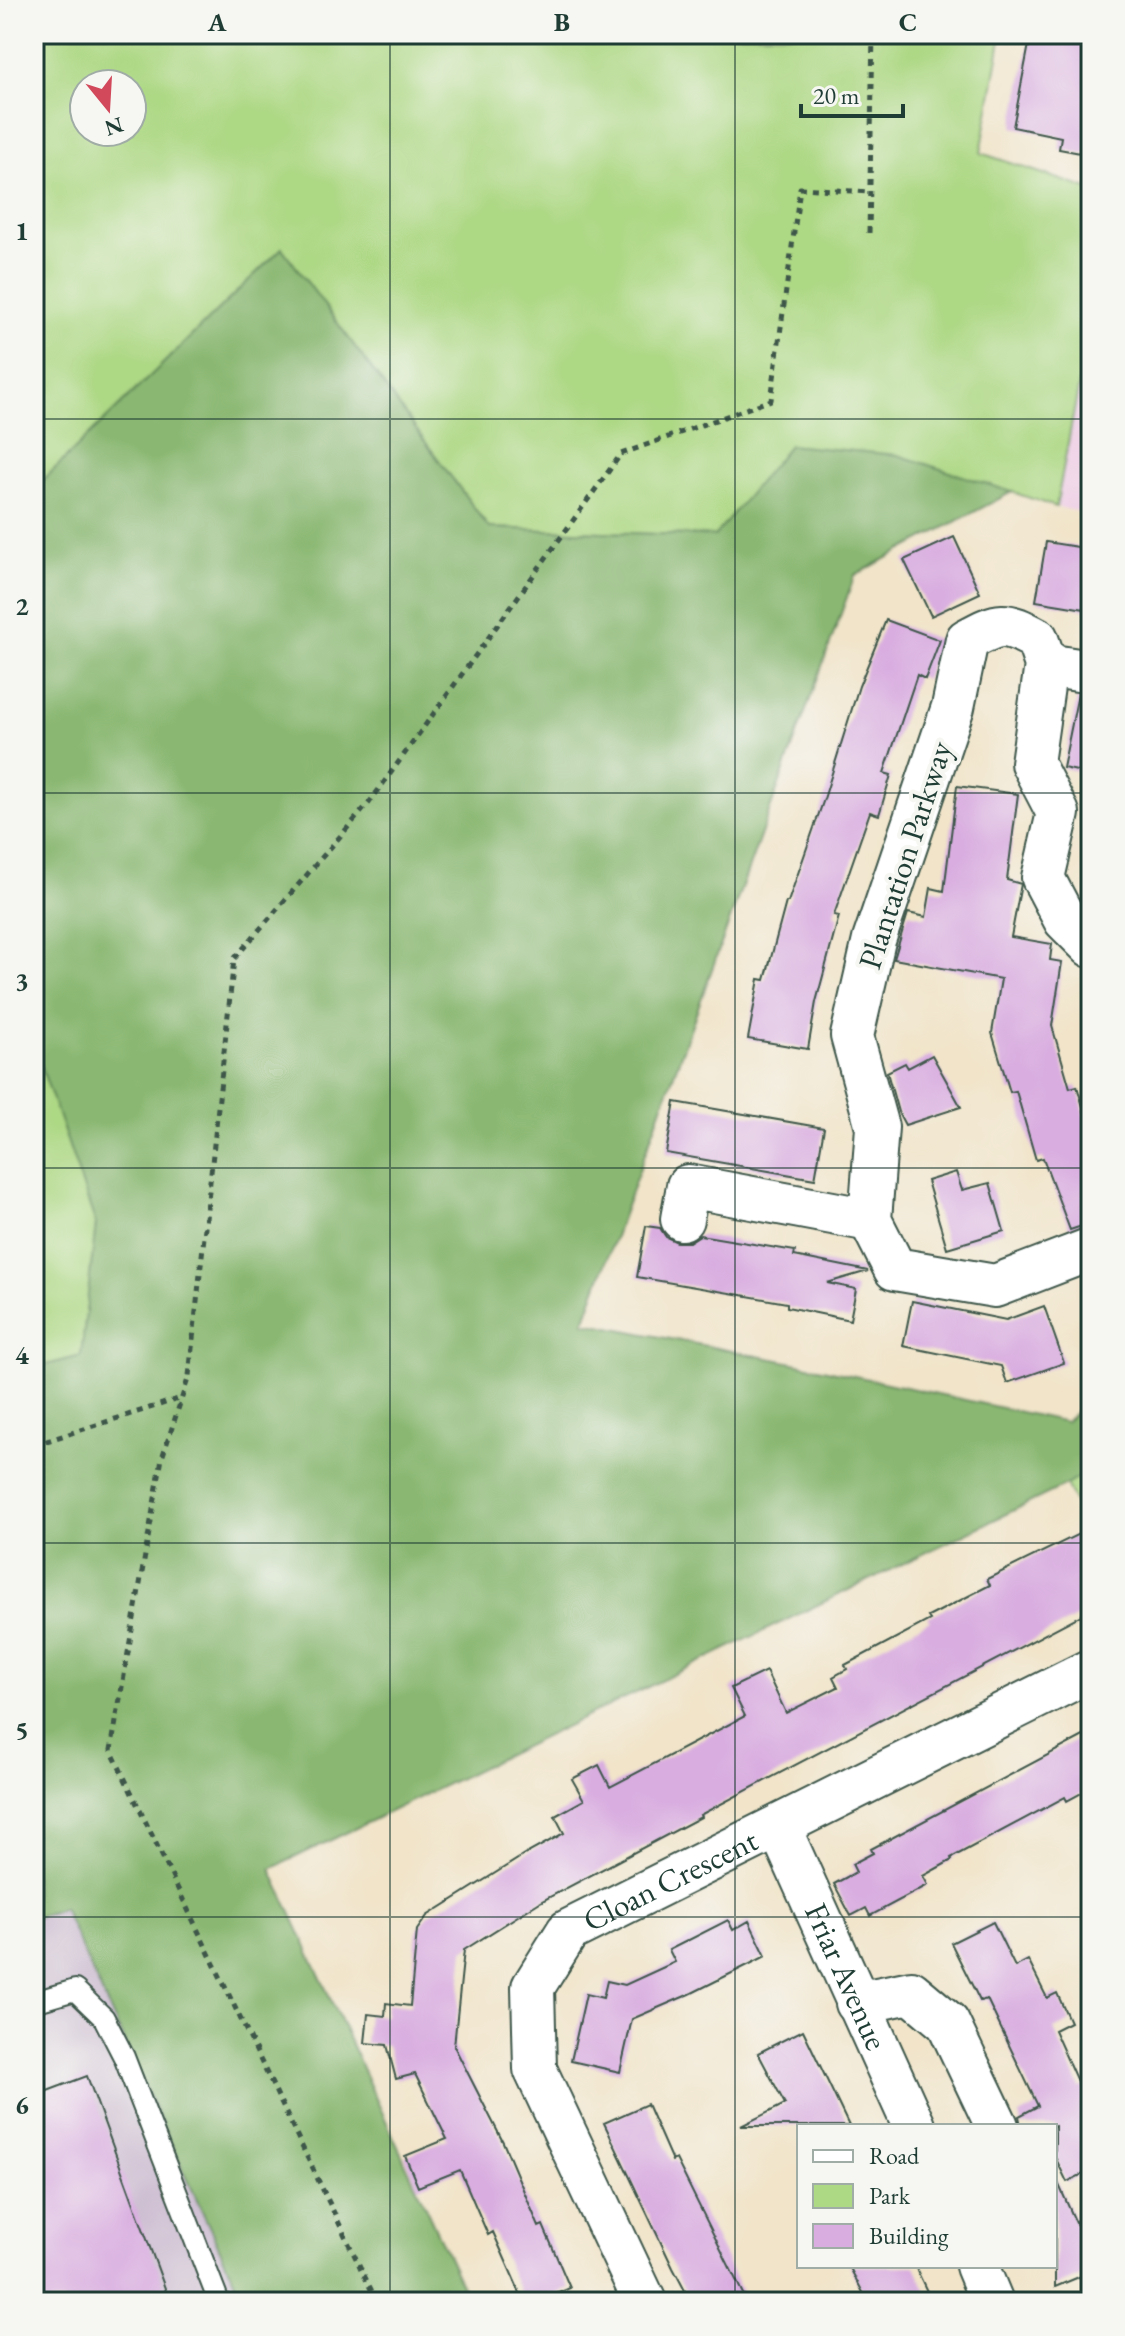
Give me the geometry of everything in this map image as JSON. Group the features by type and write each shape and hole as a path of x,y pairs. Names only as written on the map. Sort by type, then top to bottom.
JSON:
{"street":[{"name":"Plantation Parkway","path":"870,1220 877,1127 852,1036 874,940 953,707 967,640 987,629 1010,624 1037,639 1046,665"},
{"path":"1091,672 1046,665 1032,763 1058,813 1043,878 1065,920 1091,946"},
{"path":"682,1219 688,1186 870,1220 895,1269 995,1286 1091,1249"},
{"name":"Cloan Crescent","path":"645,2302 535,2069 533,1987 568,1931 1091,1670"},
{"name":"Friar Avenue","path":"779,1827 913,2124"},
{"path":"857,2003 911,1992 939,2015 948,2023 996,2124"},
{"path":"978,2268 992,2302"}],"lane":[{"path":"34,2002 75,1990 104,2018 124,2057 219,2302"}],"path":[{"path":"869,233 873,34"},
{"path":"377,2302 111,1750 162,1458 189,1376 234,959 369,803 621,454 771,400 800,188 870,192"},
{"path":"34,1445 182,1398"}],"shaded area":[{"path":"1091,320 1091,514 1056,507"},
{"path":"63,1907 89,1963 273,2302 34,2302 34,1918"}],"green space":[{"path":"34,34 1002,34 981,153 1091,190 1091,320 1056,507 1012,492 715,536 489,528 282,248 34,489"},
{"path":"282,248 489,528 715,536 789,445 898,455 1012,492 855,575 584,1322 804,1365 1066,1422 1091,1397 1091,1469 1066,1485 271,1869 469,2302 244,2302 63,1908 34,1918 34,1368 81,1356 96,1224 34,1045 34,489"},
{"path":"34,1045 96,1224 81,1357 34,1368"},
{"path":"1091,1469 1091,1534 1066,1485"}],"building":[{"path":"1031,34 1091,34 1091,155 1059,149 1061,137 1013,127"},
{"path":"954,537 980,593 931,616 904,560"},
{"path":"1046,542 1091,549 1091,610 1036,601"},
{"path":"886,620 940,640 925,679 917,675 884,773 891,775 879,815 870,812 834,915 839,916 816,1002 808,1049 748,1039 759,979 765,980 786,902 824,799 859,686"},
{"path":"1078,694 1091,695 1091,774 1063,768"},
{"path":"957,786 1018,794 1007,880 1021,884 1011,937 1052,944 1050,960 1062,962 1052,1026 1070,1088 1077,1086 1091,1135 1091,1223 1070,1230 1043,1158 1036,1160 1016,1091 1010,1092 992,1033 1001,979 894,959 908,913 926,917 931,888 944,891"},
{"path":"932,1055 961,1107 905,1125 898,1112 887,1072 905,1063 908,1068"},
{"path":"675,1102 824,1128 815,1179 666,1153"},
{"path":"956,1172 962,1190 990,1183 1004,1231 947,1248 927,1181"},
{"path":"646,1226 660,1228 666,1237 677,1242 689,1242 700,1235 795,1251 794,1256 868,1271 827,1283 856,1289 850,1320 787,1307 787,1303 637,1277"},
{"path":"912,1301 1006,1320 1044,1306 1064,1363 1007,1383 1001,1366 903,1346"},
{"path":"1091,1528 1091,1610 700,1815 540,1902 464,1950 454,2046 503,2142 539,2227 543,2225 570,2288 538,2302 524,2302 493,2232 488,2235 460,2170 418,2187 405,2156 447,2139 415,2074 396,2079 387,2045 365,2043 368,2014 385,2016 386,2003 410,2006 417,1930 427,1916 564,1833 555,1816 584,1800 572,1779 599,1765 610,1787 745,1716 731,1688 766,1671 786,1713 838,1687 833,1677 847,1669 845,1665 990,1585 987,1579"},
{"path":"1091,1732 1091,1788 1067,1801 1065,1797 951,1858 923,1876 928,1885 870,1916 866,1908 851,1916 834,1884 856,1872 852,1864 873,1853 871,1849"},
{"path":"728,1920 733,1930 749,1921 766,1956 632,2019 620,2072 571,2061 586,1994 603,1998 607,1981 625,1985 675,1962 669,1950"},
{"path":"993,1922 1015,1967 1028,1960 1047,1998 1057,1993 1070,2022 1054,2030 1080,2088 1091,2083 1091,2170 1067,2182 1057,2161 1057,2124 1021,2124 1019,2116 1038,2106 987,1999 980,2001 951,1943"},
{"path":"803,2030 848,2124 741,2126 785,2104 758,2053"},
{"path":"87,2076 170,2302 34,2302 34,2096"},
{"path":"647,2104 672,2161 676,2159 747,2302 691,2302 673,2268 604,2123"},
{"path":"1057,2180 1083,2239 1091,2235 1091,2272 1055,2287"},
{"path":"850,2268 916,2268 932,2302 868,2302"}]}
